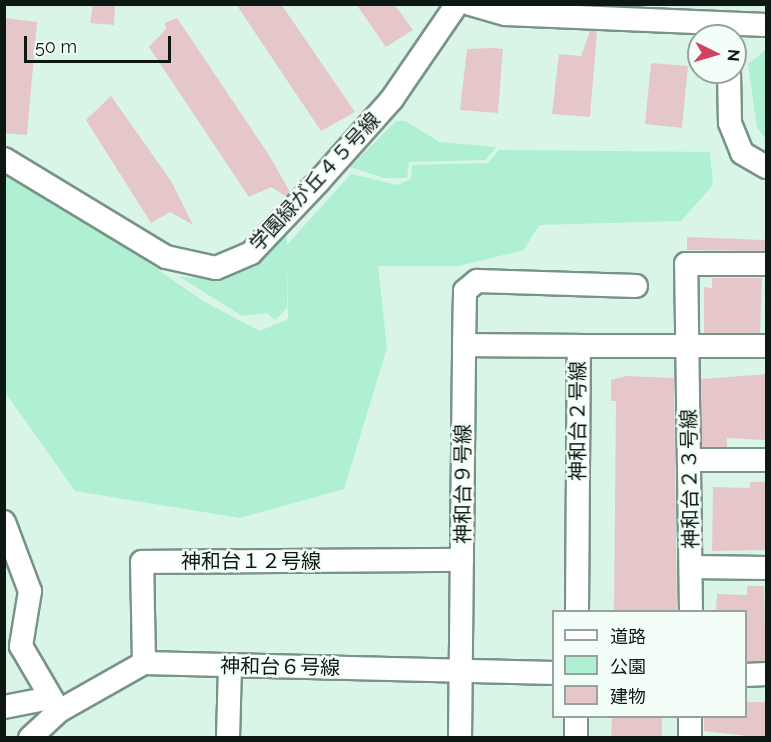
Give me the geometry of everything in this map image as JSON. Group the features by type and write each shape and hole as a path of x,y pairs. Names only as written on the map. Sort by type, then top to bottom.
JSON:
{"street":[{"name":"学園緑が丘４５号線","path":"4,159 166,257 216,268 251,253 319,181 392,99 457,4"},
{"path":"470,4 506,14 766,25"},
{"path":"729,84 730,123 742,153 766,167"},
{"name":"神和台２３号線","path":"691,610 692,460 686,264 766,264"},
{"name":"神和台９号線","path":"460,738 465,291 477,281 636,286"},
{"path":"464,345 579,346"},
{"name":"神和台２号線","path":"577,610 579,346 766,346"},
{"path":"692,460 766,460"},
{"path":"4,522 30,591 13,647 54,705"},
{"name":"神和台１２号線","path":"144,663 142,562 462,560"},
{"path":"691,567 766,568"},
{"path":"4,707 54,705 144,663"},
{"name":"神和台６号線","path":"144,663 552,673"},
{"path":"228,738 230,666"},
{"path":"747,675 766,674"},
{"path":"30,738 54,705"},
{"path":"576,718 576,738"},
{"path":"690,718 690,738"}],"green space":[{"path":"766,50 766,139 757,128 748,64"},
{"path":"396,121 405,121 440,142 496,147 486,160 409,162 407,178 384,178 350,167"},
{"path":"499,150 710,152 713,185 681,221 539,225 524,250 458,266 378,266 387,348 344,489 240,518 75,491 5,392 4,172 80,215 203,301 260,331 288,319 287,256 287,308 275,320 267,313 242,316 180,277 210,278 241,270 286,233 287,245 351,174 397,185 411,179 412,165 488,163"}],"building":[{"path":"93,4 115,4 114,25 90,23"},
{"path":"236,4 281,4 355,112 321,131"},
{"path":"356,4 394,4 413,30 386,47"},
{"path":"5,18 37,22 27,135 4,133"},
{"path":"177,18 269,155 290,192 286,196 271,187 249,197 149,47 166,29 165,23"},
{"path":"590,31 597,31 590,117 552,114 559,54 581,56"},
{"path":"467,49 503,49 498,113 460,110"},
{"path":"651,63 687,66 682,128 645,124"},
{"path":"111,96 171,181 193,225 170,212 151,223 86,120"},
{"path":"687,237 766,240 766,251 687,250"},
{"path":"712,278 762,278 760,333 704,333 704,287 712,288"},
{"path":"766,374 766,440 727,438 727,447 702,447 701,379"},
{"path":"626,376 674,378 677,610 614,610 616,401 611,401 611,380"},
{"path":"750,482 766,482 766,550 712,551 713,487 750,488"},
{"path":"747,586 764,586 766,661 747,662 747,610 716,610 717,594 747,595"},
{"path":"747,702 766,702 766,738 704,731 704,718 747,718"},
{"path":"612,718 662,718 662,738 611,737"}]}
